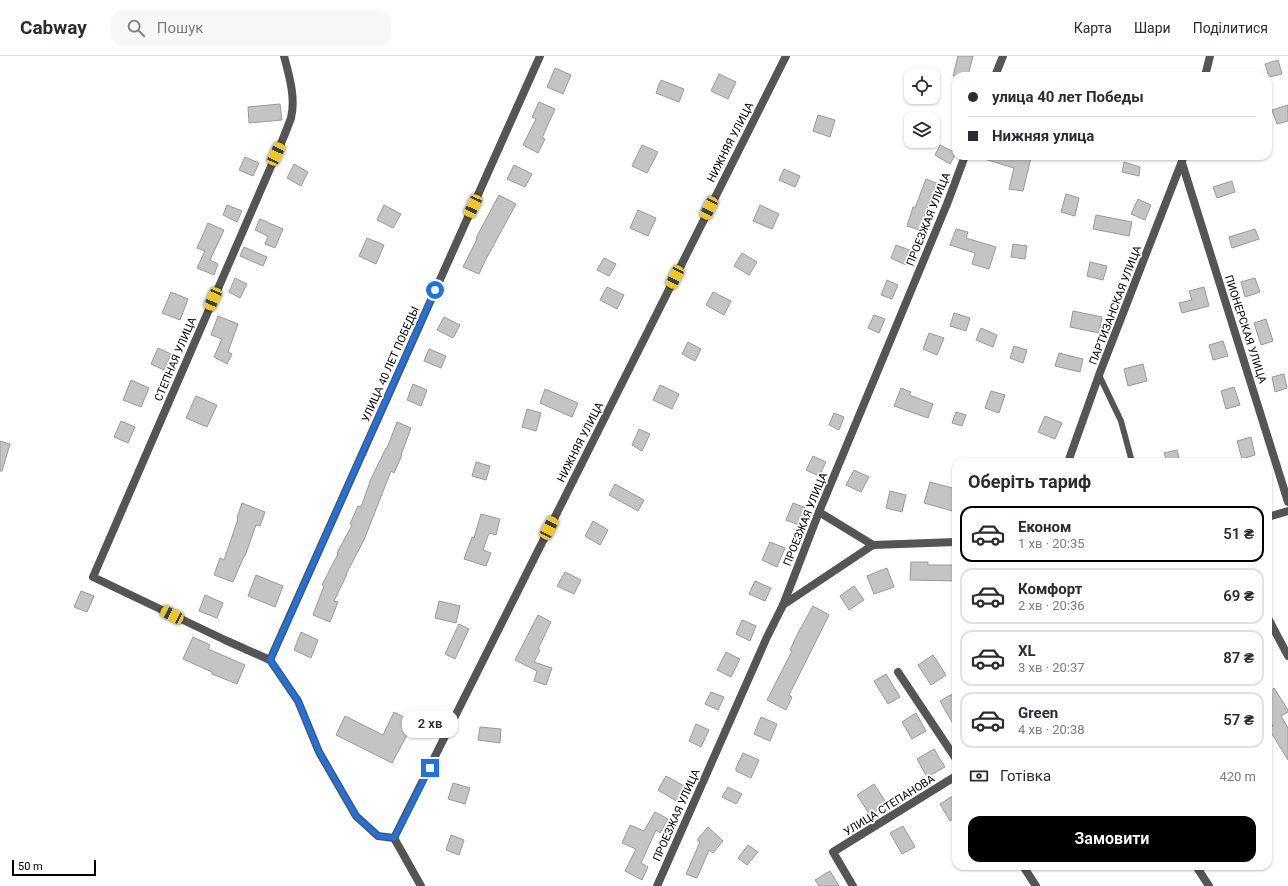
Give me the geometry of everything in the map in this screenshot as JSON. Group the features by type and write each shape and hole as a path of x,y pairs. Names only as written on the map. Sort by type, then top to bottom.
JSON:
{"street":[{"name":"СТЕПНАЯ УЛИЦА","path":"270,660 93,578 282,142 291,117 292,102 290,79 284,56"},
{"name":"УЛИЦА 40 ЛЕТ ПОБЕДЫ","path":"270,660 540,56"},
{"name":"НИЖНЯЯ УЛИЦА","path":"394,838 786,56"},
{"path":"997,72 1003,56"},
{"path":"1206,72 1210,56"},
{"name":"ПРОЕЗЖАЯ УЛИЦА","path":"657,886 764,644 783,605 819,512 944,211 963,160"},
{"name":"ПАРТИЗАНСКАЯ УЛИЦА","path":"1069,458 1099,376 1183,160"},
{"name":"ПИОНЕРСКАЯ УЛИЦА","path":"1183,160 1288,502"},
{"path":"1272,517 1288,511"},
{"path":"819,512 845,529 874,545 952,542"},
{"path":"783,605 874,545"},
{"path":"1272,626 1288,656"},
{"path":"270,660 298,701 319,752 356,816 378,836 394,838 421,886"},
{"path":"898,672 952,753"},
{"name":"УЛИЦА СТЕПАНОВА","path":"853,886 833,852 952,778"},
{"path":"1026,870 1036,886"},
{"path":"1199,870 1209,886"}],"lane":[{"path":"1099,376 1121,421 1131,458"}],"building":[{"path":"958,56 973,56 969,72 954,72"},
{"path":"1278,60 1282,74 1272,76 1272,72 1267,72 1265,64"},
{"path":"555,68 571,75 563,94 547,87"},
{"path":"719,74 736,82 728,99 711,91"},
{"path":"661,80 684,89 679,102 656,93"},
{"path":"539,102 555,109 542,138 545,139 538,153 523,145 536,119 532,117"},
{"path":"280,104 282,120 249,123 248,107"},
{"path":"1288,105 1288,121 1277,124 1272,110"},
{"path":"818,115 835,120 830,137 813,131"},
{"path":"642,145 658,152 647,173 632,166"},
{"path":"940,145 952,151 952,160 950,164 935,155 938,148 940,148"},
{"path":"245,157 259,163 253,176 239,170"},
{"path":"988,160 1031,160 1023,191 1009,189 1014,168"},
{"path":"1124,162 1140,167 1139,176 1122,172"},
{"path":"294,164 308,172 301,186 287,178"},
{"path":"514,165 532,174 525,187 507,179"},
{"path":"784,169 800,176 795,187 779,180"},
{"path":"926,179 941,185 936,199 931,197 920,230 907,226 913,207 915,208"},
{"path":"1232,181 1235,192 1217,198 1213,187"},
{"path":"1066,194 1079,198 1075,216 1061,212"},
{"path":"499,195 516,204 479,274 463,267 477,239 476,238"},
{"path":"1138,199 1151,205 1145,220 1131,214"},
{"path":"227,205 242,211 237,222 223,215"},
{"path":"384,205 401,214 393,228 377,220"},
{"path":"760,205 779,214 772,229 753,221"},
{"path":"638,210 656,218 648,236 630,228"},
{"path":"1096,215 1132,222 1129,236 1093,229"},
{"path":"260,219 283,229 275,248 265,244 268,236 255,230"},
{"path":"208,223 224,230 210,260 218,264 214,275 197,268 205,251 197,248"},
{"path":"956,229 968,232 966,238 996,247 989,269 972,264 975,253 950,245"},
{"path":"1255,229 1259,239 1232,248 1229,237"},
{"path":"367,238 384,245 376,264 359,256"},
{"path":"1013,244 1027,246 1025,259 1011,257"},
{"path":"896,245 912,251 906,265 891,258"},
{"path":"244,247 267,257 263,266 240,256"},
{"path":"742,253 757,262 749,275 734,266"},
{"path":"604,258 616,264 609,276 597,270"},
{"path":"1090,262 1107,266 1103,280 1087,276"},
{"path":"235,278 247,284 240,298 229,292"},
{"path":"1255,278 1260,292 1245,297 1241,282"},
{"path":"887,280 898,285 892,299 881,295"},
{"path":"607,287 624,295 617,309 600,300"},
{"path":"1204,287 1209,306 1182,313 1179,303 1192,300 1189,291"},
{"path":"171,292 188,299 180,320 162,313"},
{"path":"713,292 731,301 724,315 706,305"},
{"path":"1073,311 1102,317 1099,333 1070,327"},
{"path":"954,313 970,318 966,331 950,326"},
{"path":"874,315 885,319 879,333 868,328"},
{"path":"218,316 238,324 228,352 232,354 227,364 214,357 222,339 211,335"},
{"path":"444,317 460,325 453,338 437,330"},
{"path":"1266,319 1273,341 1261,345 1254,323"},
{"path":"981,328 997,335 993,347 976,340"},
{"path":"929,333 944,338 937,355 923,349"},
{"path":"1223,341 1228,356 1213,360 1209,345"},
{"path":"688,342 701,349 695,361 682,354"},
{"path":"1014,346 1027,350 1023,363 1010,358"},
{"path":"158,348 171,354 164,370 151,364"},
{"path":"429,349 446,356 441,368 424,361"},
{"path":"1059,353 1083,359 1080,372 1055,366"},
{"path":"1143,364 1147,381 1128,386 1124,369"},
{"path":"1284,374 1287,388 1275,392 1272,377"},
{"path":"131,380 149,388 141,407 123,400"},
{"path":"413,384 427,390 421,406 407,400"},
{"path":"660,385 679,394 672,409 653,400"},
{"path":"1234,387 1240,405 1226,409 1221,391"},
{"path":"901,388 911,392 909,395 933,404 928,418 894,406"},
{"path":"545,389 578,403 572,417 540,403"},
{"path":"991,391 1005,395 999,413 985,408"},
{"path":"196,396 217,405 207,427 186,418"},
{"path":"527,409 541,413 536,431 522,427"},
{"path":"956,412 966,415 962,426 952,423"},
{"path":"834,413 844,417 839,430 829,425"},
{"path":"1045,416 1062,423 1055,439 1038,432"},
{"path":"121,421 135,427 128,443 114,437"},
{"path":"397,422 411,428 402,455 394,473 391,471 364,540 334,601 338,602 330,622 313,615 324,586 322,585 352,525 350,524 358,506 361,507 371,479 387,448"},
{"path":"639,429 650,434 642,451 632,445"},
{"path":"1251,437 1255,455 1242,458 1237,441"},
{"path":"0,441 10,444 2,471 0,471"},
{"path":"1177,450 1179,458 1166,458 1164,453"},
{"path":"813,456 826,462 819,476 806,470"},
{"path":"476,462 490,466 486,480 472,476"},
{"path":"854,470 869,477 861,492 846,485"},
{"path":"930,482 952,488 952,511 924,503"},
{"path":"615,484 644,500 638,511 609,495"},
{"path":"890,491 906,495 902,512 886,508"},
{"path":"242,503 265,512 260,526 256,525 245,556 233,582 214,575 220,558 224,560"},
{"path":"793,503 806,508 799,525 786,520"},
{"path":"481,514 500,519 496,535 489,533 483,550 491,553 486,566 464,559 472,537 474,538"},
{"path":"593,521 608,530 600,545 585,536"},
{"path":"770,542 785,548 777,567 762,560"},
{"path":"911,562 928,562 928,565 952,565 952,581 910,580"},
{"path":"887,568 894,587 874,594 867,576"},
{"path":"565,572 581,580 574,594 557,586"},
{"path":"256,575 283,586 275,607 248,596"},
{"path":"755,581 771,588 765,601 749,594"},
{"path":"854,586 864,600 849,610 840,596"},
{"path":"81,591 94,596 87,612 74,607"},
{"path":"205,595 223,603 217,618 199,611"},
{"path":"439,601 460,606 456,623 435,618"},
{"path":"813,606 829,615 789,695 792,697 786,710 767,700 792,651 790,650 798,633"},
{"path":"538,615 551,622 538,649 540,650 534,662 552,668 546,685 534,681 537,671 515,660"},
{"path":"742,620 756,626 750,641 736,634"},
{"path":"459,624 469,629 455,659 445,654"},
{"path":"301,632 318,640 311,658 294,650"},
{"path":"193,637 210,645 208,649 245,665 237,684 212,674 212,672 183,659"},
{"path":"726,652 740,659 731,677 717,670"},
{"path":"933,655 946,675 931,685 918,665"},
{"path":"886,674 900,697 888,704 874,681"},
{"path":"1274,688 1288,710 1288,712 1281,716 1288,728 1288,760 1272,734 1272,690"},
{"path":"711,692 724,697 718,710 705,704"},
{"path":"952,694 952,722 940,701"},
{"path":"394,712 414,722 392,763 336,735 345,716 383,735"},
{"path":"916,713 926,731 912,739 902,722"},
{"path":"761,717 777,724 770,741 754,734"},
{"path":"696,724 709,730 701,747 689,741"},
{"path":"480,727 501,729 500,743 478,740"},
{"path":"934,749 945,767 927,777 917,759"},
{"path":"743,753 759,760 751,778 736,771"},
{"path":"666,776 686,787 678,802 658,790"},
{"path":"453,783 470,788 465,804 448,799"},
{"path":"874,784 887,804 870,815 857,795"},
{"path":"728,787 742,794 736,804 722,797"},
{"path":"952,796 952,820 950,821 940,804"},
{"path":"655,812 668,819 660,833 656,830 641,863 648,867 642,880 625,871 636,849 622,843 630,825 644,831"},
{"path":"903,826 915,847 902,854 890,833"},
{"path":"708,827 723,841 713,853 709,850 697,878 686,874 700,842 697,840"},
{"path":"451,835 464,840 459,855 446,850"},
{"path":"748,845 758,852 747,865 738,858"},
{"path":"830,871 839,886 819,886 815,880"}],"route":[{"path":"430,768 394,838 378,836 356,816 319,752 298,701 270,660 435,290"}]}
